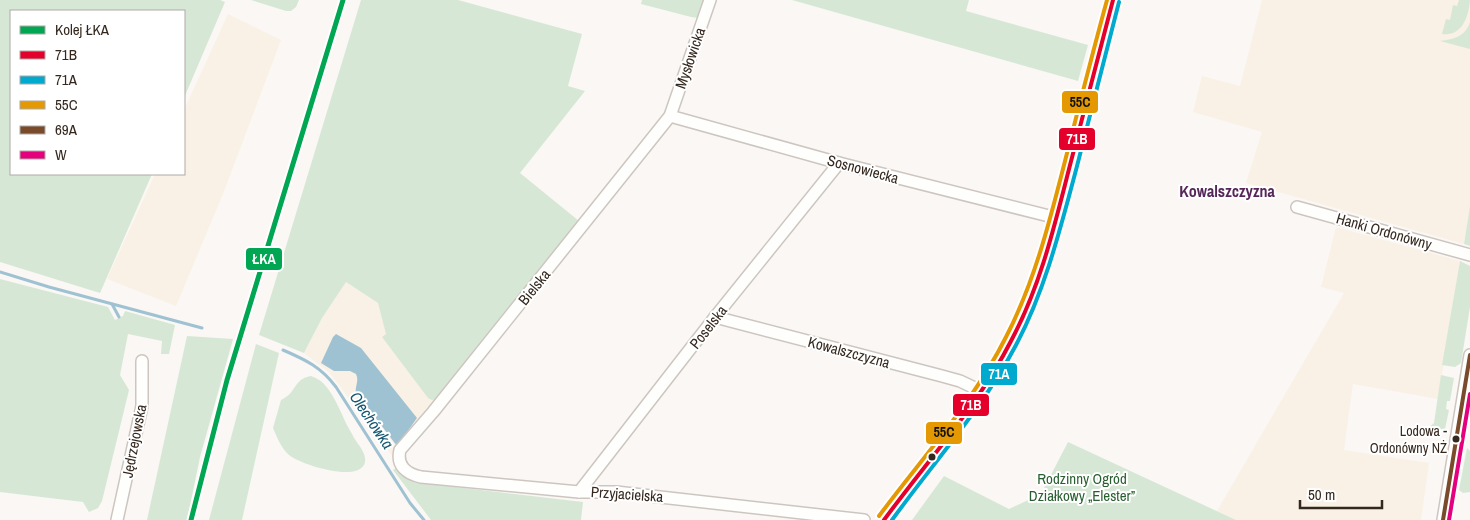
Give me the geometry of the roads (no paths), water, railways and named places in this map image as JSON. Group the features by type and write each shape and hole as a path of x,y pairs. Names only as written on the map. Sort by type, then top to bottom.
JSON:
{"street":[{"name":"Mysłowicka","path":"670,116 710,0"},
{"path":"884,520 981,391 1005,352 1026,311 1043,265 1057,218 1113,0"},
{"name":"Sosnowiecka","path":"670,116 840,163 1057,218"},
{"name":"Bielska","path":"399,457 400,450 433,412 670,116"},
{"name":"Poselska","path":"579,492 715,317 840,163"},
{"name":"Hanki Ordonówny","path":"1297,207 1470,255"},
{"name":"Kowalszczyzna","path":"715,317 951,378 981,391"},
{"path":"1443,520 1470,355"},
{"name":"Jędrzejowska","path":"117,520 142,406 142,361"},
{"name":"Przyjacielska","path":"399,457 404,470 418,476 579,492 625,492 864,520"}],"water":[{"path":"336,334 361,348 417,418 397,446 365,404 360,404 360,398 356,393 356,374 350,371 334,371 321,363"}],"waterway":[{"name":"Olechówka","path":"0,272 202,328"},
{"path":"112,304 119,317"},
{"name":"Olechówka","path":"283,350 313,365 325,374 336,387 410,503 424,520"}],"rail line":[{"name":"ŁKA","path":"191,520 227,380 343,0"}],"place":[{"name":"Lodowa - Ordonówny NŻ","path":"1456,439"}],"district":[{"name":"Kowalszczyzna","path":"1227,191"}],"park label":[{"name":"Rodzinny Ogród Działkowy „Elester”","path":"1082,486"}]}
